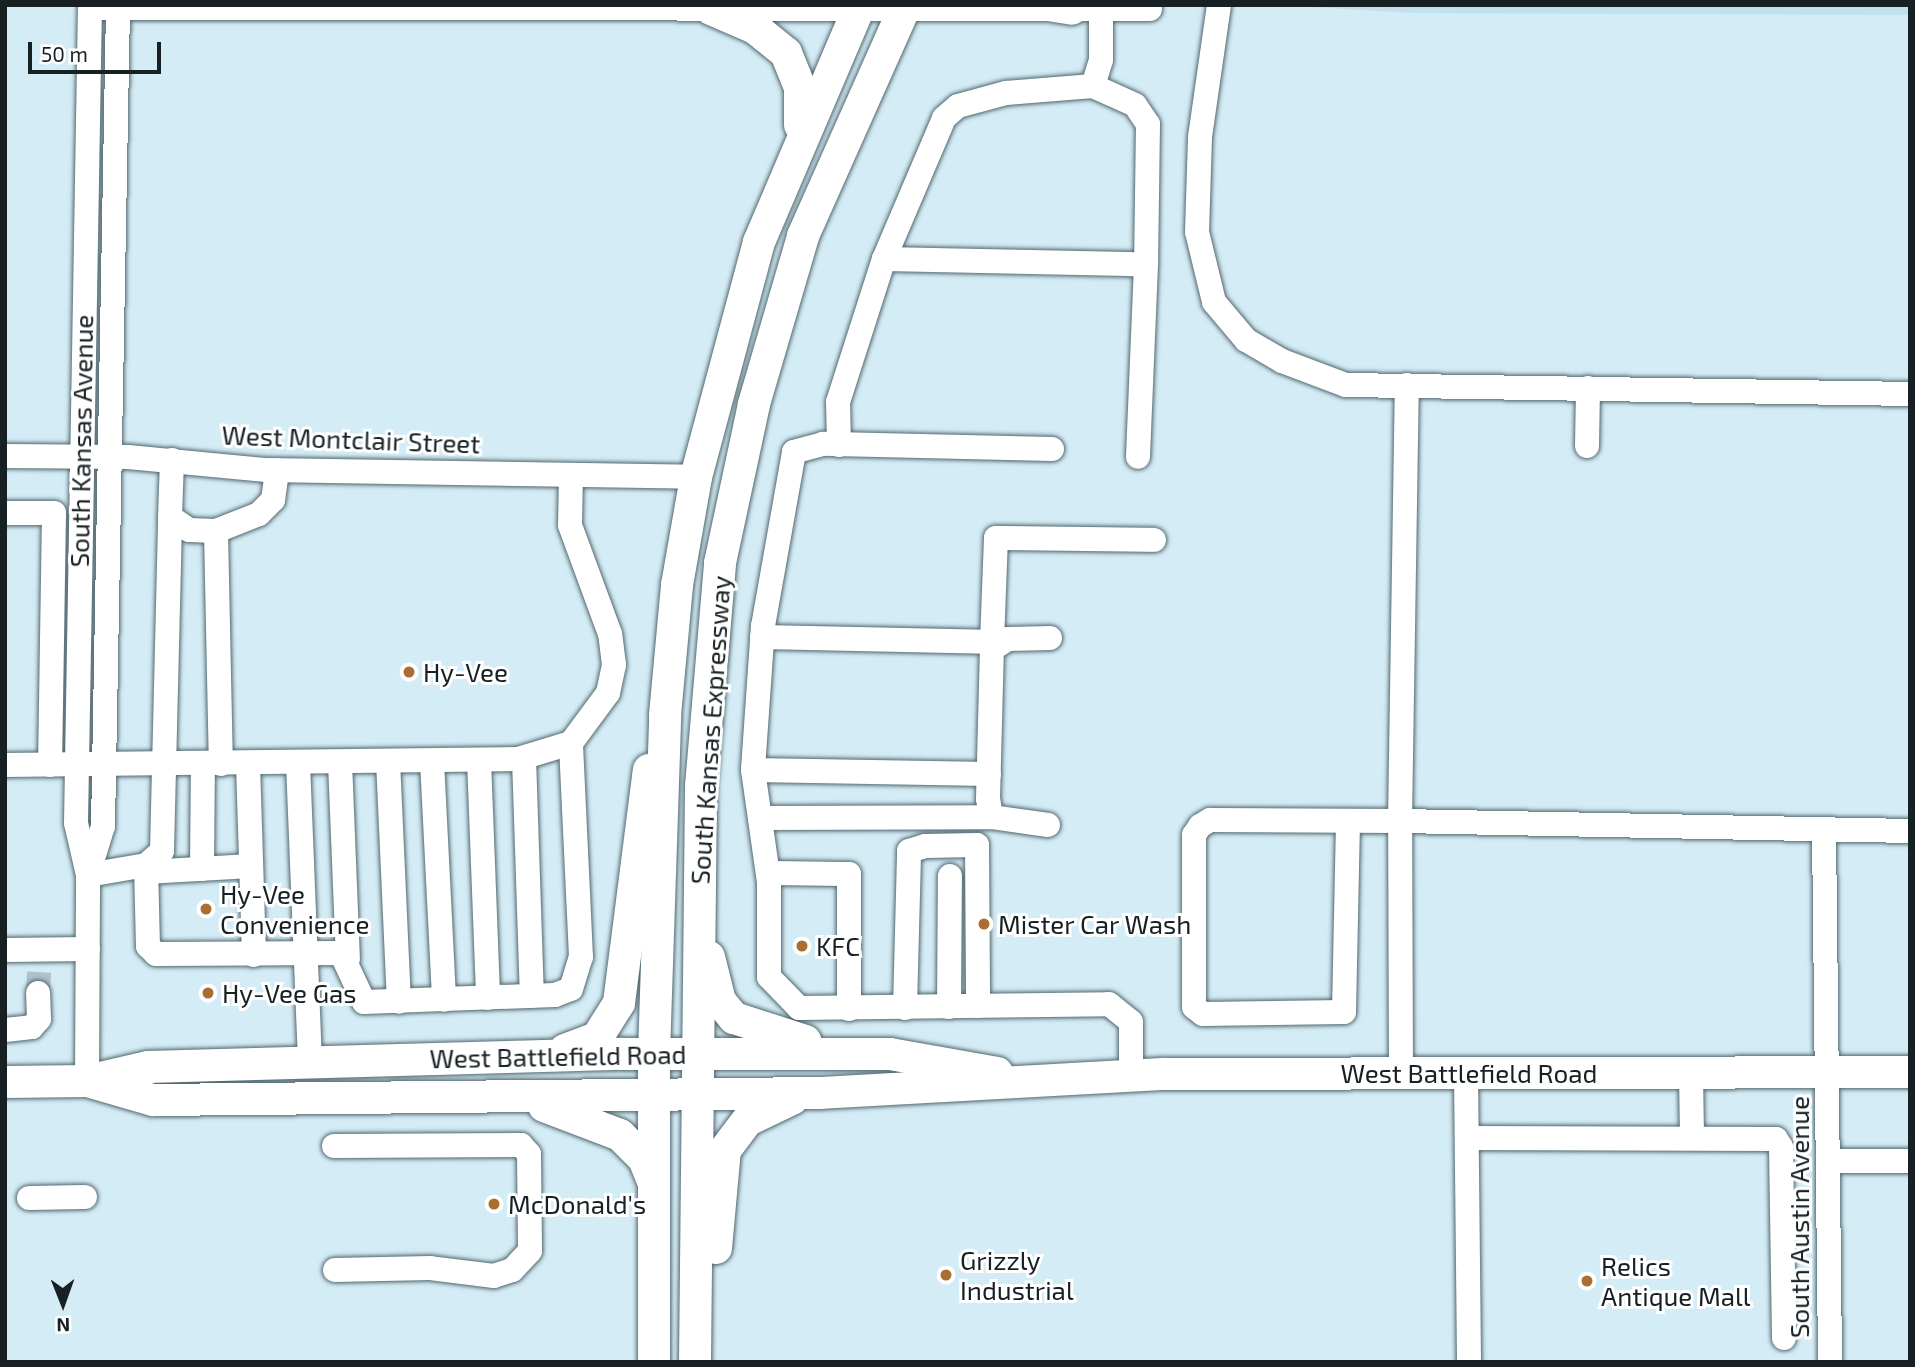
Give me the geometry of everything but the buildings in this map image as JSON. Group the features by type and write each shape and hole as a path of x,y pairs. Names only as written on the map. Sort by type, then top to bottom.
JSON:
{"main road":[{"path":"712,7 755,28 786,53 800,87 798,140"},
{"name":"South Kansas Expressway","path":"654,1362 654,1054 665,715 677,585 696,477 731,333 798,140 860,7"},
{"name":"South Kansas Expressway","path":"695,1362 695,1055 702,786 720,563 754,404 803,236 905,7"},
{"path":"543,1055 597,1038 619,1003 632,943 641,804 665,715"},
{"path":"702,786 709,957 726,1011 760,1032 890,1054"},
{"name":"West Battlefield Road","path":"5,1082 87,1081 148,1066 310,1060 654,1054 890,1054 1029,1079"},
{"name":"West Battlefield Road","path":"87,1081 153,1100 820,1093 981,1087 1029,1079 1131,1075 1910,1072"},
{"path":"710,1362 718,1183 725,1150 758,1113 820,1093"},
{"path":"441,1096 532,1104 592,1120 629,1142 653,1181"}],"street":[{"path":"1219,5 1200,137 1197,232 1213,302 1246,340 1282,362 1346,385 1910,394"},
{"path":"90,7 1150,9"},
{"name":"South Kansas Avenue","path":"87,1081 88,875 78,837 77,765 90,7"},
{"name":"South Kansas Avenue","path":"88,875 100,850 104,766 118,7"},
{"path":"1080,7 1101,60 1093,86"},
{"path":"839,445 838,402 884,258 944,118 958,106 1006,93 1093,86 1135,105 1148,124 1146,264 1138,457"},
{"path":"884,258 1146,264"},
{"path":"1402,1074 1400,821 1407,384"},
{"path":"1587,446 1588,388"},
{"path":"1052,449 839,445 793,452 789,461 762,637 753,770 768,873 769,977 799,1008 1109,1004 1131,1022 1131,1075"},
{"name":"West Montclair Street","path":"5,456 110,456 277,470 696,477"},
{"path":"172,460 162,850 146,868 148,946 156,954 341,953 348,959"},
{"path":"170,517 189,530 216,531 259,514 273,500 277,470"},
{"path":"5,765 479,760 524,758 571,743 608,693 614,665 610,634 570,525 571,475"},
{"path":"5,513 54,513 50,765"},
{"path":"202,869 212,764 216,531"},
{"path":"991,817 989,774 996,538 1154,540"},
{"path":"762,637 995,642 1050,638"},
{"path":"340,762 348,959 355,994 363,1002 532,996 570,989 579,975 571,743"},
{"path":"524,758 532,996"},
{"path":"479,760 488,998"},
{"path":"388,761 399,1002"},
{"path":"432,761 444,1000"},
{"path":"298,763 310,1060"},
{"path":"248,764 254,955"},
{"path":"753,770 989,774"},
{"path":"760,818 991,817 1048,825"},
{"path":"1348,821 1344,1012 1203,1014 1194,1007 1194,835 1200,826 1210,820 1400,821 1910,831"},
{"name":"South Austin Avenue","path":"1824,830 1830,1362"},
{"path":"905,1008 909,851 925,846 978,845 978,1006"},
{"path":"88,875 146,868 251,866"},
{"path":"768,873 849,874 849,1009"},
{"path":"949,1007 950,876"},
{"path":"38,971 88,949"},
{"path":"5,950 38,971"},
{"path":"5,1030 32,1027 39,1019 38,971"},
{"path":"1466,1073 1469,1362"},
{"path":"1691,1073 1692,1137"},
{"path":"1467,1138 1692,1137 1780,1142 1784,1338"},
{"path":"334,1146 521,1145 529,1154 530,1251 512,1270 494,1276 430,1268 335,1269"},
{"path":"1829,1161 1910,1161"},
{"path":"29,1198 85,1198"}],"shaded area":[{"path":"1278,5 1910,5 1910,15 1412,13"}],"tunnel":[{"path":"38,993 39,972"}],"place":[{"name":"Hy-Vee","path":"409,672"},
{"name":"Hy-Vee Convenience","path":"206,909"},
{"name":"Mister Car Wash","path":"984,924"},
{"name":"KFC","path":"802,946"},
{"name":"Hy-Vee Gas","path":"208,993"},
{"name":"McDonald's","path":"494,1204"},
{"name":"Grizzly Industrial","path":"946,1275"},
{"name":"Relics Antique Mall","path":"1587,1281"}]}
